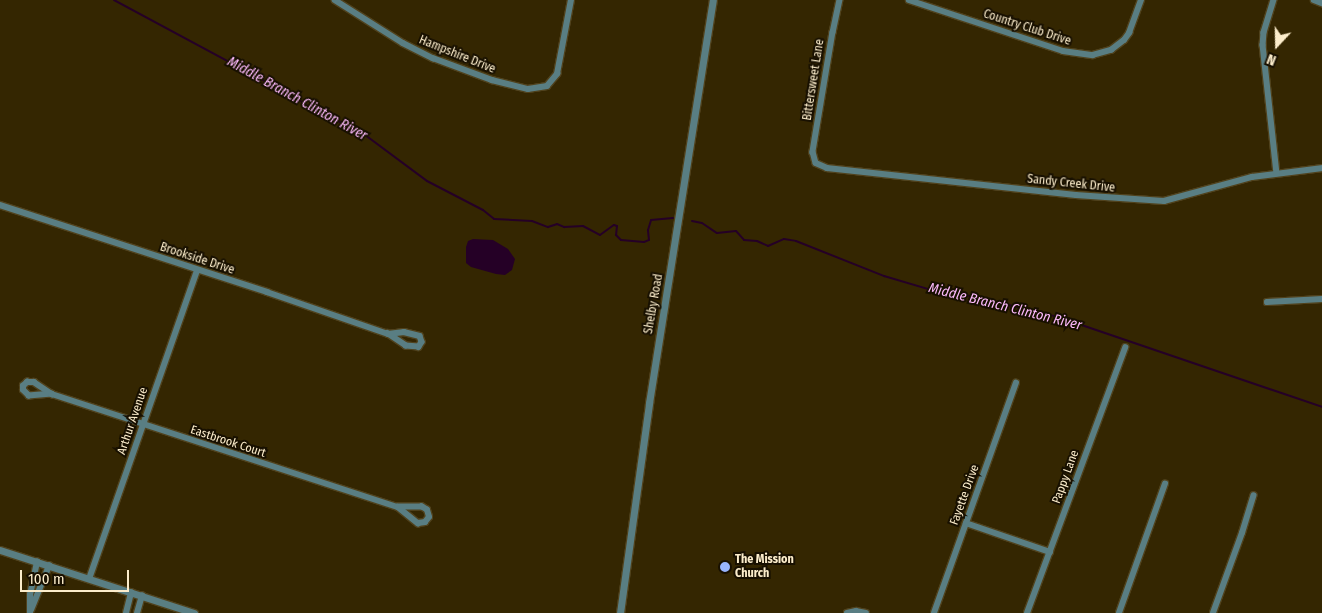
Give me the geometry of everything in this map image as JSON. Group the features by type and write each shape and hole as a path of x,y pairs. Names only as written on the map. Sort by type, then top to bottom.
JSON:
{"street":[{"name":"Hampshire Drive","path":"335,0 419,51 463,71 528,88 540,88 552,83 559,68 571,0"},
{"name":"Shelby Road","path":"620,613 649,403 713,0"},
{"name":"Bittersweet Lane","path":"816,163 814,146 840,0"},
{"name":"Country Club Drive","path":"909,0 1063,51 1093,55 1111,50 1124,40 1129,33 1141,0"},
{"path":"1274,0 1264,32 1263,45 1277,173"},
{"path":"1314,0 1322,3"},
{"name":"Sandy Creek Drive","path":"816,163 835,170 1150,201 1176,200 1226,184 1277,173 1322,168"},
{"name":"Brookside Drive","path":"0,205 388,334 406,346 414,348 422,342 420,336 415,333 388,334"},
{"name":"Arthur Avenue","path":"89,579 197,270"},
{"path":"1267,302 1322,299"},
{"name":"Pappy Lane","path":"1028,613 1125,348"},
{"name":"Fayette Drive","path":"934,613 1016,383"},
{"name":"Eastbrook Court","path":"52,394 398,507 422,507 429,513 429,517 425,522 418,523 398,507"},
{"path":"1119,613 1165,484"},
{"path":"1213,613 1253,496"},
{"path":"966,523 1050,552"},
{"path":"0,550 194,613"},
{"path":"30,613 30,595 37,562"},
{"path":"30,613 49,566"},
{"path":"126,613 131,593"},
{"path":"137,613 142,596"},
{"path":"846,613 856,611 866,613"}],"shaded area":[{"path":"473,239 493,240 508,249 515,259 512,270 505,275 471,267 466,263 466,247 468,241"}],"waterway":[{"name":"Middle Branch Clinton River","path":"114,0 296,98 324,117 353,126 427,181 483,210 494,219 532,221 548,227 557,224 564,227 583,226 600,235 614,225 617,226 616,235 621,240 644,242 649,240 648,230 651,220 673,218"},
{"name":"Middle Branch Clinton River","path":"692,221 702,223 717,233 736,231 744,240 757,241 768,246 784,239 796,241 884,276 938,292 976,297 1058,317 1322,407"}],"place":[{"name":"The Mission Church","path":"725,567"}]}
